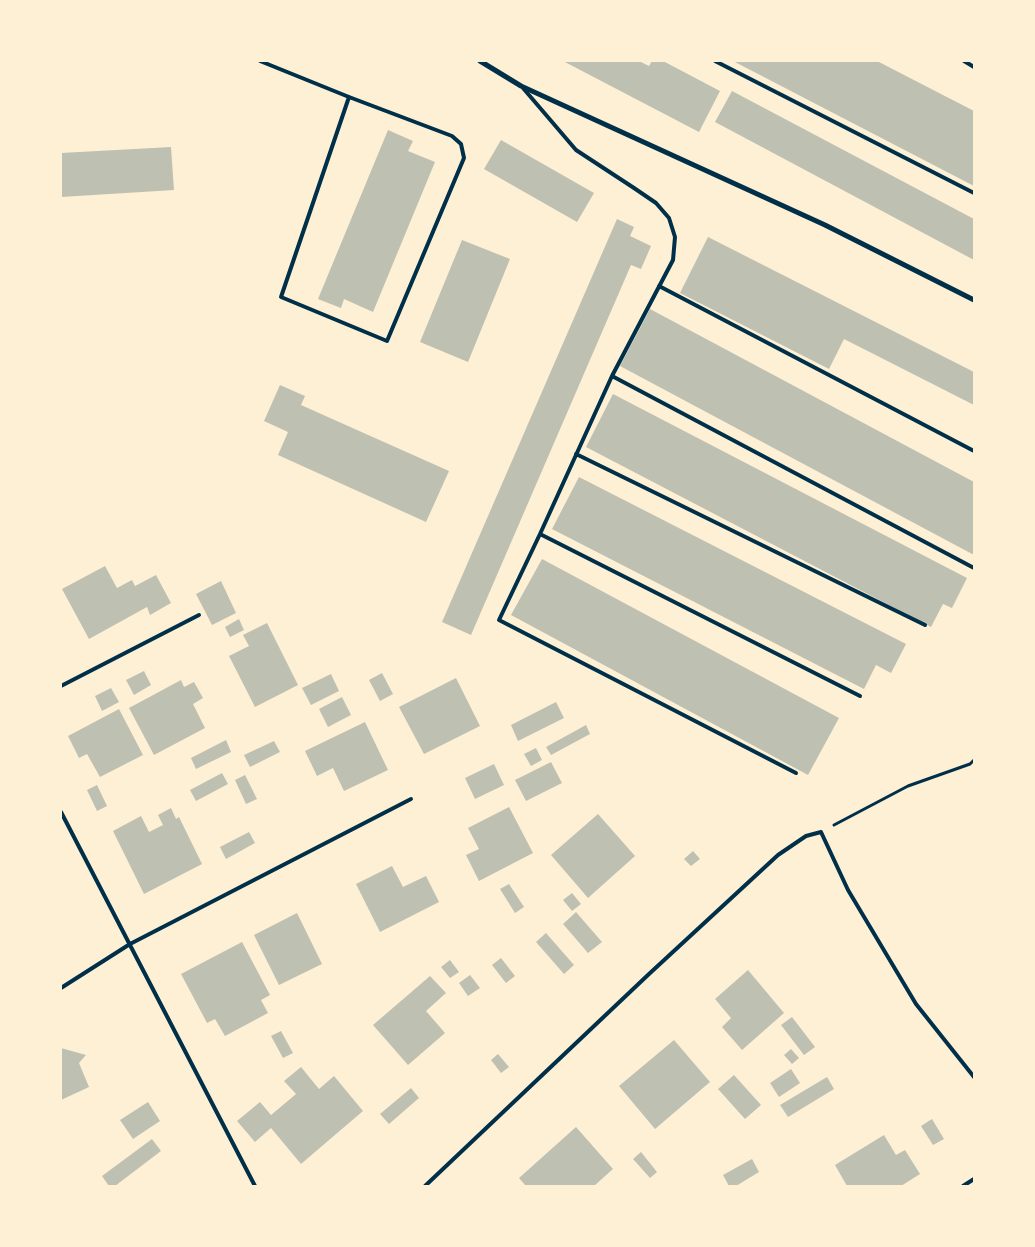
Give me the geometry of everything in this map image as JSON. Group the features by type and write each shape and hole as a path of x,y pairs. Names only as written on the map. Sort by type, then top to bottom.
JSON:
{"street":[{"path":"480,61 521,86 825,225 974,300"}],"lane":[{"path":"260,61 452,136 461,144 464,158 386,341 281,297 349,97"},
{"path":"715,61 974,194"},
{"path":"964,61 974,67"},
{"path":"521,86 576,150 656,203 669,218 676,237 673,260 612,376 499,620 796,773"},
{"path":"659,286 974,452"},
{"path":"612,376 974,568"},
{"path":"576,454 925,625"},
{"path":"540,534 860,696"},
{"path":"61,686 199,615"},
{"path":"61,988 130,944 410,799"},
{"path":"61,812 255,1186"},
{"path":"425,1186 648,974 771,861 806,836 821,832 848,890 916,1004 974,1077"},
{"path":"963,1186 974,1179"}],"path":[{"path":"821,832 908,786 970,764 974,760"}],"building":[{"path":"563,61 639,61 649,66 652,61 663,61 720,91 699,132"},
{"path":"733,61 877,61 974,111 974,186"},
{"path":"732,91 974,219 974,260 715,122"},
{"path":"388,130 413,141 408,151 435,162 373,312 344,299 341,308 318,299"},
{"path":"501,140 594,193 577,222 484,169"},
{"path":"171,147 174,190 61,197 61,153"},
{"path":"617,219 634,227 630,236 651,246 641,269 631,265 471,635 442,622"},
{"path":"708,237 974,372 974,405 844,339 829,369 680,293"},
{"path":"462,240 510,259 468,362 420,342"},
{"path":"650,309 974,482 974,555 620,366"},
{"path":"280,385 305,396 301,405 449,471 426,522 278,455 288,432 264,421"},
{"path":"613,394 967,578 952,608 943,604 931,627 586,447"},
{"path":"579,477 906,644 891,673 876,665 864,689 552,529"},
{"path":"542,559 839,718 808,775 511,615"},
{"path":"105,566 117,588 132,580 135,586 156,575 171,603 150,615 147,607 89,639 62,589"},
{"path":"221,581 236,613 212,625 196,594"},
{"path":"239,619 244,630 230,637 225,627"},
{"path":"267,623 298,685 255,707 229,656 249,646 243,635"},
{"path":"144,671 151,685 134,695 126,680"},
{"path":"382,673 393,694 380,701 369,680"},
{"path":"331,674 339,691 311,705 302,688"},
{"path":"456,678 480,726 424,754 399,707"},
{"path":"181,680 184,687 194,682 203,698 193,704 205,728 154,755 129,708"},
{"path":"111,688 119,702 102,711 95,696"},
{"path":"342,697 351,715 328,727 319,709"},
{"path":"556,702 564,718 518,741 511,725"},
{"path":"119,709 143,755 100,777 87,754 79,758 68,736"},
{"path":"365,722 388,770 344,791 333,768 317,776 305,751"},
{"path":"586,725 590,734 551,755 546,747"},
{"path":"226,740 231,752 196,769 191,758"},
{"path":"274,741 280,752 250,767 244,755"},
{"path":"536,748 542,760 531,766 524,754"},
{"path":"551,762 562,783 526,801 515,780"},
{"path":"494,764 504,785 475,799 465,778"},
{"path":"222,773 228,784 196,801 190,790"},
{"path":"245,775 257,799 246,804 235,780"},
{"path":"97,785 107,806 97,811 87,790"},
{"path":"509,807 533,853 479,881 466,855 479,849 468,828"},
{"path":"171,808 176,819 179,817 202,864 144,894 113,831 141,816 149,832 163,825 158,815"},
{"path":"598,814 635,856 588,898 551,855"},
{"path":"249,832 255,843 226,859 220,847"},
{"path":"693,851 700,859 691,866 684,859"},
{"path":"392,866 403,887 426,876 439,902 380,932 356,884"},
{"path":"509,884 524,907 515,913 500,889"},
{"path":"572,893 581,904 572,911 563,900"},
{"path":"576,912 602,942 588,953 563,924"},
{"path":"297,913 322,964 279,985 254,935"},
{"path":"546,933 574,965 564,974 536,942"},
{"path":"242,942 270,995 261,1000 268,1013 225,1036 215,1019 207,1023 181,974"},
{"path":"501,958 515,976 506,983 492,965"},
{"path":"450,960 459,972 450,978 441,967"},
{"path":"748,970 784,1013 742,1050 722,1027 731,1018 715,999"},
{"path":"470,975 480,988 468,996 459,983"},
{"path":"430,976 446,993 426,1011 445,1033 408,1065 373,1025"},
{"path":"792,1017 815,1047 804,1055 781,1025"},
{"path":"281,1031 293,1053 283,1058 271,1036"},
{"path":"674,1040 710,1082 655,1129 619,1086"},
{"path":"61,1048 86,1055 79,1063 89,1087 61,1100"},
{"path":"791,1049 799,1058 792,1064 784,1055"},
{"path":"498,1054 509,1067 501,1073 491,1060"},
{"path":"301,1067 319,1089 334,1076 363,1111 301,1164 271,1128 255,1142 237,1121 260,1102 271,1115 296,1094 284,1081"},
{"path":"791,1069 800,1083 779,1097 770,1083"},
{"path":"734,1075 761,1105 745,1119 718,1089"},
{"path":"827,1077 834,1089 788,1117 780,1105"},
{"path":"411,1088 419,1098 389,1124 380,1114"},
{"path":"148,1102 160,1121 133,1139 120,1120"},
{"path":"932,1119 944,1139 933,1145 921,1126"},
{"path":"576,1127 613,1169 594,1186 526,1186 519,1178"},
{"path":"884,1135 896,1155 905,1150 920,1174 901,1186 847,1186 835,1165"},
{"path":"152,1139 161,1151 115,1186 109,1186 102,1176"},
{"path":"641,1152 657,1172 650,1178 633,1159"},
{"path":"752,1159 759,1172 736,1186 729,1186 723,1175"}]}
